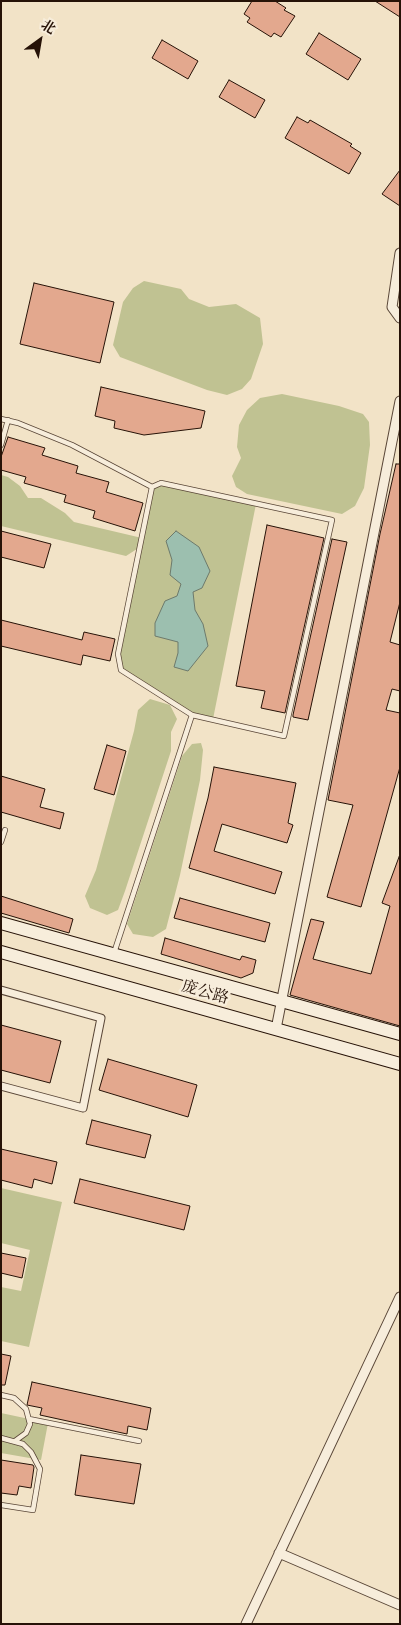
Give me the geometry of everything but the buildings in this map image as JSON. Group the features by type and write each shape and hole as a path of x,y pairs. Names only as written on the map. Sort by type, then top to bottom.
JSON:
{"main road":[{"name":"庞公路","path":"1,923 400,1034"},
{"name":"庞公路","path":"1,952 400,1064"}],"street":[{"path":"400,253 392,307 400,318"},
{"path":"276,1030 400,401"},
{"path":"1,990 101,1018 82,1108 1,1086"},
{"path":"246,1624 400,1297"},
{"path":"279,1553 400,1605"}],"lane":[{"path":"1,419 18,423 72,445 152,487"},
{"path":"1,446 8,420"},
{"path":"161,483 332,520 284,736 192,714 121,670 118,654 152,487 161,483"},
{"path":"113,954 192,714"},
{"path":"1,842 5,830"},
{"path":"1,1396 14,1398 26,1409 30,1424 26,1433 15,1441"},
{"path":"29,1419 139,1441"},
{"path":"1,1438 23,1444 32,1452 40,1470 33,1510 1,1505"}],"shaded area":[{"path":"144,281 181,289 189,299 209,307 236,304 260,318 263,344 251,379 242,389 227,395 207,390 120,357 113,345 123,302 133,288"},
{"path":"282,394 339,406 363,414 369,422 370,445 364,488 355,506 342,514 247,494 236,487 232,476 241,458 237,447 239,425 247,410 260,398"},
{"path":"1,475 8,477 20,486 28,498 41,498 65,513 74,522 142,538 152,487 161,483 256,504 213,719 192,715 121,670 118,654 140,547 126,556 1,526"},
{"path":"176,531 199,547 210,571 202,588 193,592 195,610 203,624 208,646 188,671 174,667 178,653 178,642 155,636 155,623 165,601 177,596 181,584 170,575 172,560 166,541"},
{"path":"150,699 170,705 177,719 171,732 171,751 118,910 107,915 90,908 85,896 96,870 138,710"},
{"path":"201,743 203,750 200,780 180,875 166,929 153,937 133,934 127,924 182,756 192,744"},
{"path":"1,1188 62,1202 29,1347 1,1341 1,1287 21,1291 30,1250 1,1243"},
{"path":"1,1413 48,1423 41,1460 1,1453"}]}
